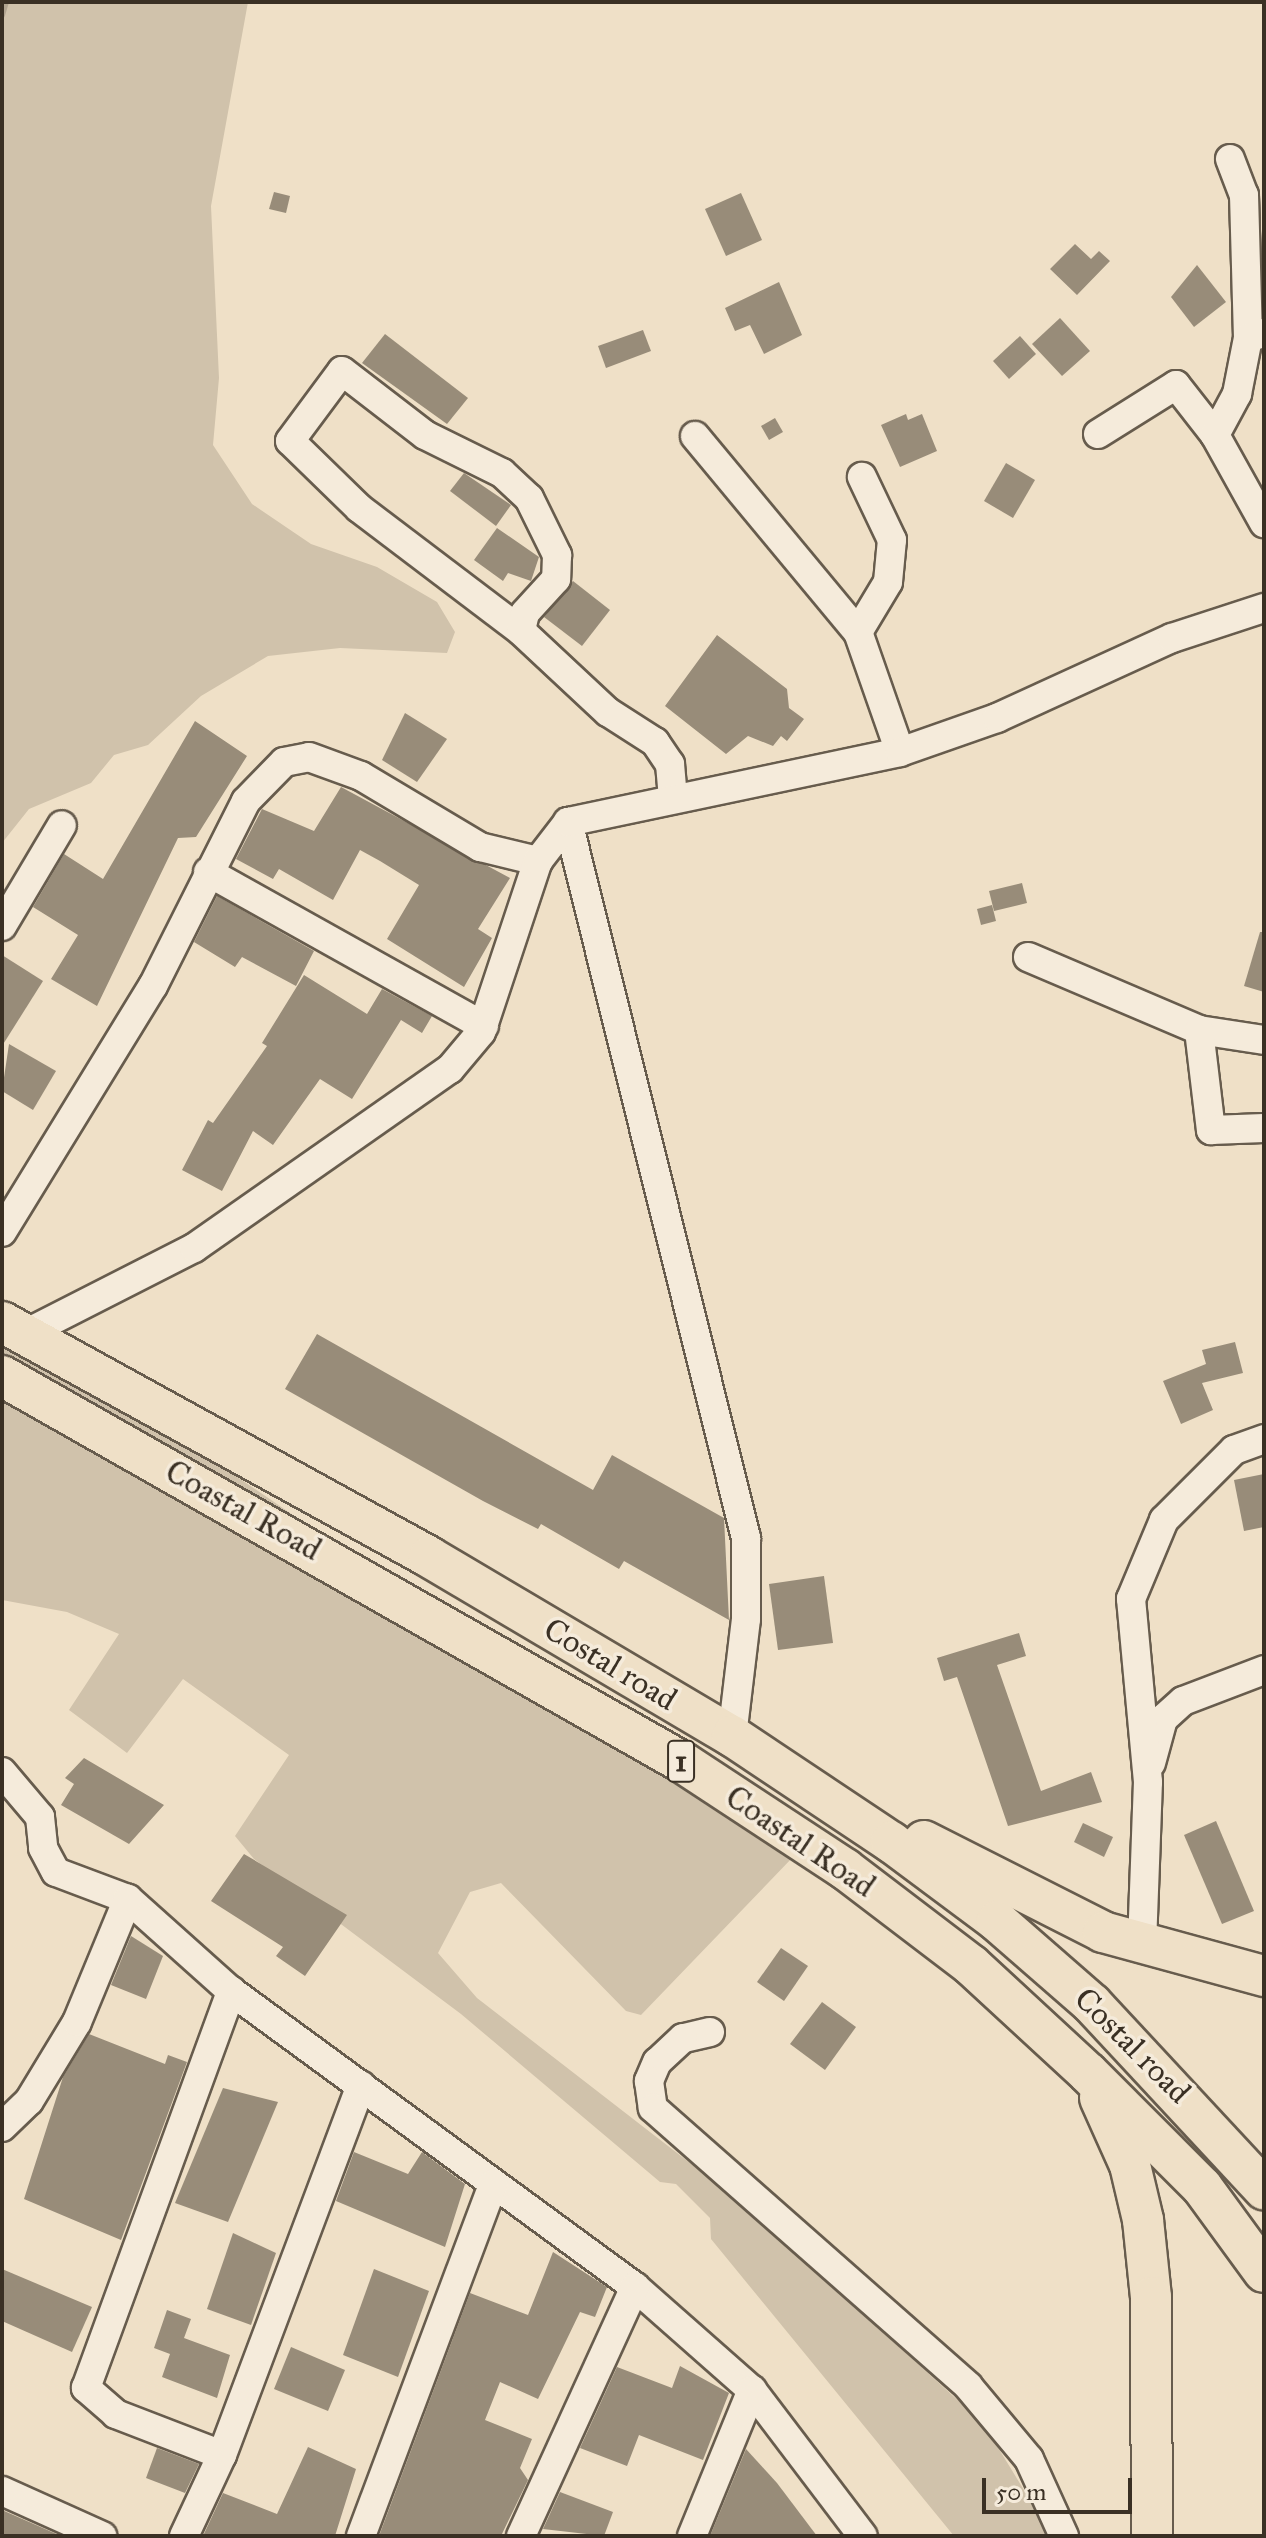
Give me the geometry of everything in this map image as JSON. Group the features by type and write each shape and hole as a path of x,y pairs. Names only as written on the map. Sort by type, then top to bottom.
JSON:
{"highway":[{"name":"Costal road","path":"13,1328 429,1557 732,1736 997,1921 1102,2015 1264,2189"},
{"name":"Coastal Road","path":"2,1376 682,1762 971,1965 1088,2073 1202,2187 1264,2272"},
{"path":"732,1736 1006,1886 1142,1945 1264,1976"},
{"path":"1088,2073 1130,2165 1143,2220 1151,2297 1152,2536"}],"street":[{"path":"1215,435 1237,394 1256,335 1244,195 1230,159"},
{"path":"521,631 525,613 556,579 557,555 529,498 502,473 425,435 342,371 290,441 359,508 521,631 608,712 655,742 670,764 673,796"},
{"path":"1098,434 1176,385 1215,435 1264,523"},
{"path":"695,436 858,632 900,752"},
{"path":"858,632 888,582 892,540 862,477"},
{"path":"13,1328 194,1248 296,1173 392,1115 450,1069 484,1026 538,861 568,822 673,796 900,752 997,718 1172,638 1264,608"},
{"path":"2,1232 153,986 246,801 284,762 309,757 361,776 480,847 538,861"},
{"path":"568,822 746,1538 745,1634 732,1736"},
{"path":"2,926 62,825"},
{"path":"208,872 484,1026"},
{"path":"1028,957 1199,1030 1264,1040"},
{"path":"1199,1030 1211,1130 1264,1128"},
{"path":"1142,1945 1148,1782 1131,1599 1164,1520 1234,1450 1264,1439"},
{"path":"1148,1782 1163,1719 1183,1701 1264,1670"},
{"path":"2,1772 40,1817 43,1848 56,1872 128,1899 231,1991 635,2287 752,2390 863,2536"},
{"path":"2,2127 29,2101 77,2022 128,1899"},
{"path":"222,2455 116,2414 86,2388 231,1991"},
{"path":"710,2032 683,2038 657,2062 649,2081 653,2108 968,2386 1029,2459 1064,2536"},
{"path":"184,2536 222,2455 361,2085"},
{"path":"361,2536 493,2184"},
{"path":"521,2536 635,2287"},
{"path":"692,2536 752,2390"},
{"path":"2,2491 102,2536"}],"shaded area":[{"path":"2,2 248,2 211,206 219,378 213,445 252,504 311,544 377,567 437,602 455,632 447,653 340,648 268,656 201,696 148,745 114,755 91,783 29,809 2,843"},
{"path":"2,1316 793,1857 641,2015 626,2011 501,1883 470,1892 438,1953 477,1998 730,2194 983,2423 1052,2536 954,2536 711,2239 710,2218 676,2184 660,2182 461,2014 254,1859 235,1836 289,1755 183,1679 127,1753 69,1710 119,1634 67,1612 2,1600"}],"building":[{"path":"274,192 290,196 286,213 269,209"},
{"path":"741,193 762,240 726,256 705,209"},
{"path":"1075,244 1091,259 1099,251 1110,261 1077,295 1050,269"},
{"path":"1197,265 1226,302 1194,327 1171,297"},
{"path":"779,282 802,335 764,354 750,325 735,331 725,308"},
{"path":"1060,318 1090,351 1062,376 1032,344"},
{"path":"643,330 651,351 606,368 598,346"},
{"path":"385,334 468,398 447,424 362,363"},
{"path":"1020,336 1036,354 1009,379 993,361"},
{"path":"906,414 908,420 922,414 937,451 900,467 881,425"},
{"path":"775,418 783,432 769,440 761,426"},
{"path":"1006,463 1035,480 1013,518 984,501"},
{"path":"464,473 511,505 496,526 450,491"},
{"path":"497,528 539,557 531,581 508,573 503,581 474,560"},
{"path":"573,581 610,610 582,646 544,617"},
{"path":"717,635 787,689 789,708 804,719 787,741 781,736 773,746 748,736 726,754 665,706"},
{"path":"405,713 447,739 417,782 382,760"},
{"path":"195,721 247,756 196,837 178,838 97,1006 51,979 78,935 33,907 64,854 103,879"},
{"path":"341,787 510,878 478,929 492,938 464,987 387,939 419,885 380,861 360,850 333,900 279,869 273,879 236,859 262,809 314,831"},
{"path":"1022,883 1027,903 994,911 989,891"},
{"path":"217,896 314,951 296,986 242,957 235,967 194,942"},
{"path":"992,905 996,921 981,925 977,909"},
{"path":"1260,932 1264,932 1264,992 1244,986"},
{"path":"2,955 43,981 2,1046"},
{"path":"304,975 367,1014 382,989 432,1016 422,1033 401,1020 352,1099 320,1079 273,1145 253,1131 222,1191 182,1170 208,1120 213,1123 267,1046 262,1043"},
{"path":"9,1044 56,1071 33,1110 2,1091"},
{"path":"317,1334 593,1490 612,1455 724,1518 729,1620 624,1561 619,1569 541,1524 538,1529 483,1501 285,1389"},
{"path":"1235,1342 1243,1373 1202,1383 1213,1410 1181,1424 1163,1381 1206,1364 1202,1350"},
{"path":"1264,1474 1264,1527 1244,1531 1234,1480"},
{"path":"824,1576 833,1643 778,1650 769,1584"},
{"path":"1019,1633 1026,1656 997,1665 1041,1791 1091,1772 1102,1802 1008,1826 957,1677 944,1681 937,1658"},
{"path":"84,1758 164,1805 129,1844 61,1805 74,1784 65,1778"},
{"path":"1216,1821 1254,1911 1222,1924 1184,1835"},
{"path":"1083,1823 1113,1837 1104,1857 1074,1842"},
{"path":"244,1854 347,1915 305,1976 276,1956 283,1947 211,1901"},
{"path":"131,1936 163,1956 146,1999 111,1985"},
{"path":"781,1948 808,1966 784,2001 757,1982"},
{"path":"822,2002 856,2027 825,2070 790,2044"},
{"path":"89,2034 165,2064 168,2055 187,2062 121,2240 24,2199 63,2077"},
{"path":"223,2088 278,2102 228,2222 175,2203"},
{"path":"354,2152 408,2174 422,2152 465,2184 445,2247 336,2201"},
{"path":"233,2233 276,2253 251,2325 207,2309"},
{"path":"553,2252 607,2287 595,2317 580,2312 538,2399 500,2382 485,2420 532,2439 520,2468 528,2480 501,2536 379,2536 470,2293 528,2315"},
{"path":"2,2269 92,2307 72,2352 2,2321"},
{"path":"374,2269 429,2291 398,2377 343,2355"},
{"path":"167,2310 191,2319 184,2338 230,2355 217,2398 162,2377 170,2354 154,2348"},
{"path":"291,2347 345,2370 328,2411 274,2389"},
{"path":"680,2366 729,2393 703,2460 639,2435 627,2466 580,2448 617,2367 672,2388"},
{"path":"308,2447 356,2469 335,2536 203,2536 223,2493 277,2514"},
{"path":"157,2448 199,2464 185,2493 146,2478"},
{"path":"746,2449 777,2483 817,2536 710,2536"},
{"path":"560,2492 613,2512 604,2536 543,2529"},
{"path":"2,2510 61,2536 2,2536"}],"waterway":[{"path":"2,15 6,2"}]}
